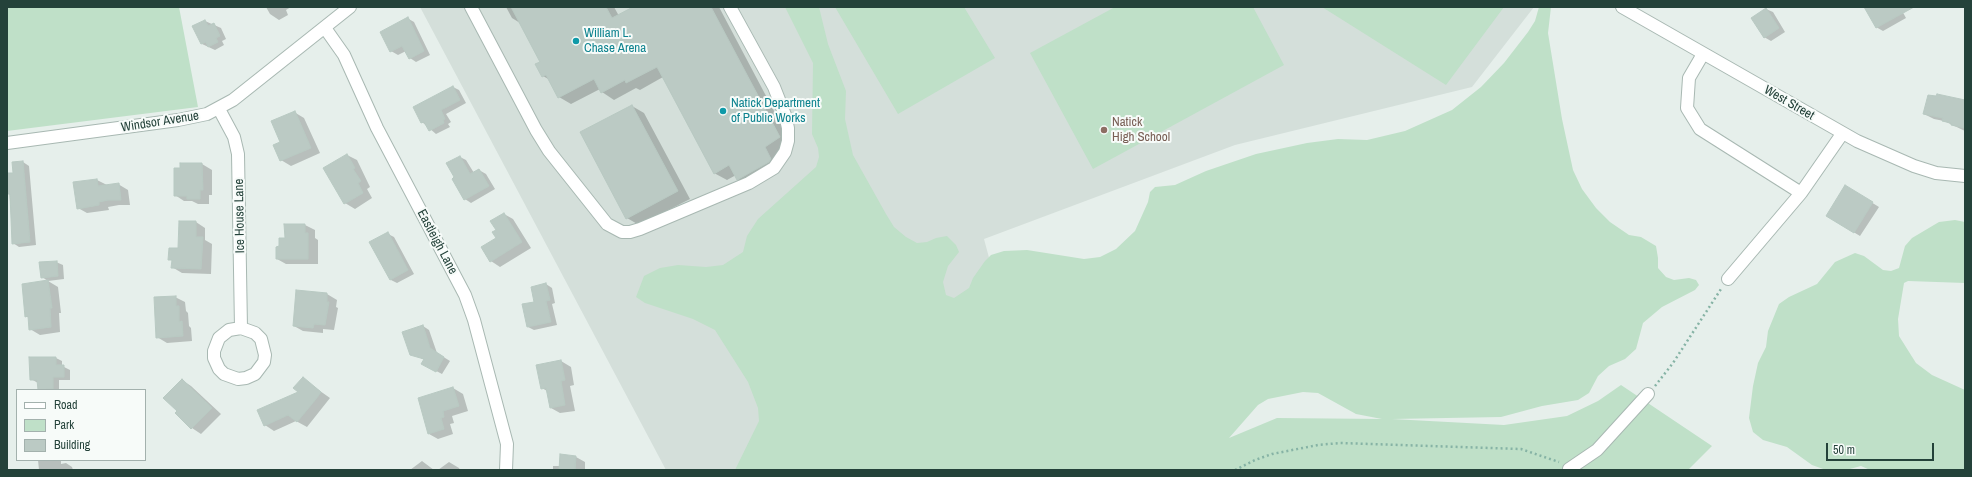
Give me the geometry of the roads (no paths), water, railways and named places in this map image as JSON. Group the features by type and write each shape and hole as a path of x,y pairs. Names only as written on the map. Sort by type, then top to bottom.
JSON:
{"street":[{"name":"Windsor Avenue","path":"7,143 178,120 207,114 246,90 350,7"},
{"path":"471,7 536,130 549,151 607,224 622,232 630,232 749,183 774,168 785,152 788,134 785,115 774,87 730,7"},
{"name":"West Street","path":"1622,7 1639,11 1703,54 1842,134 1892,158 1914,166 1936,173 1965,176"},
{"name":"Eastleigh Lane","path":"325,28 344,55 377,128 465,295 474,320 507,444 506,470"},
{"path":"1703,54 1689,78 1687,108 1700,129 1801,193"},
{"name":"Ice House Lane","path":"219,108 234,137 238,154 241,328"},
{"path":"1728,279 1801,193 1842,134"},
{"path":"234,328 241,328 255,333 261,339 265,355 264,362 255,374 246,378 238,379 224,374 219,369 215,363 214,351 216,342 224,333 234,328"},
{"path":"1570,469 1597,450 1648,394"}],"place":[{"name":"William L. Chase Arena","path":"576,41"},
{"name":"Natick Department of Public Works","path":"723,111"},
{"name":"Natick High School","path":"1104,130"}]}
